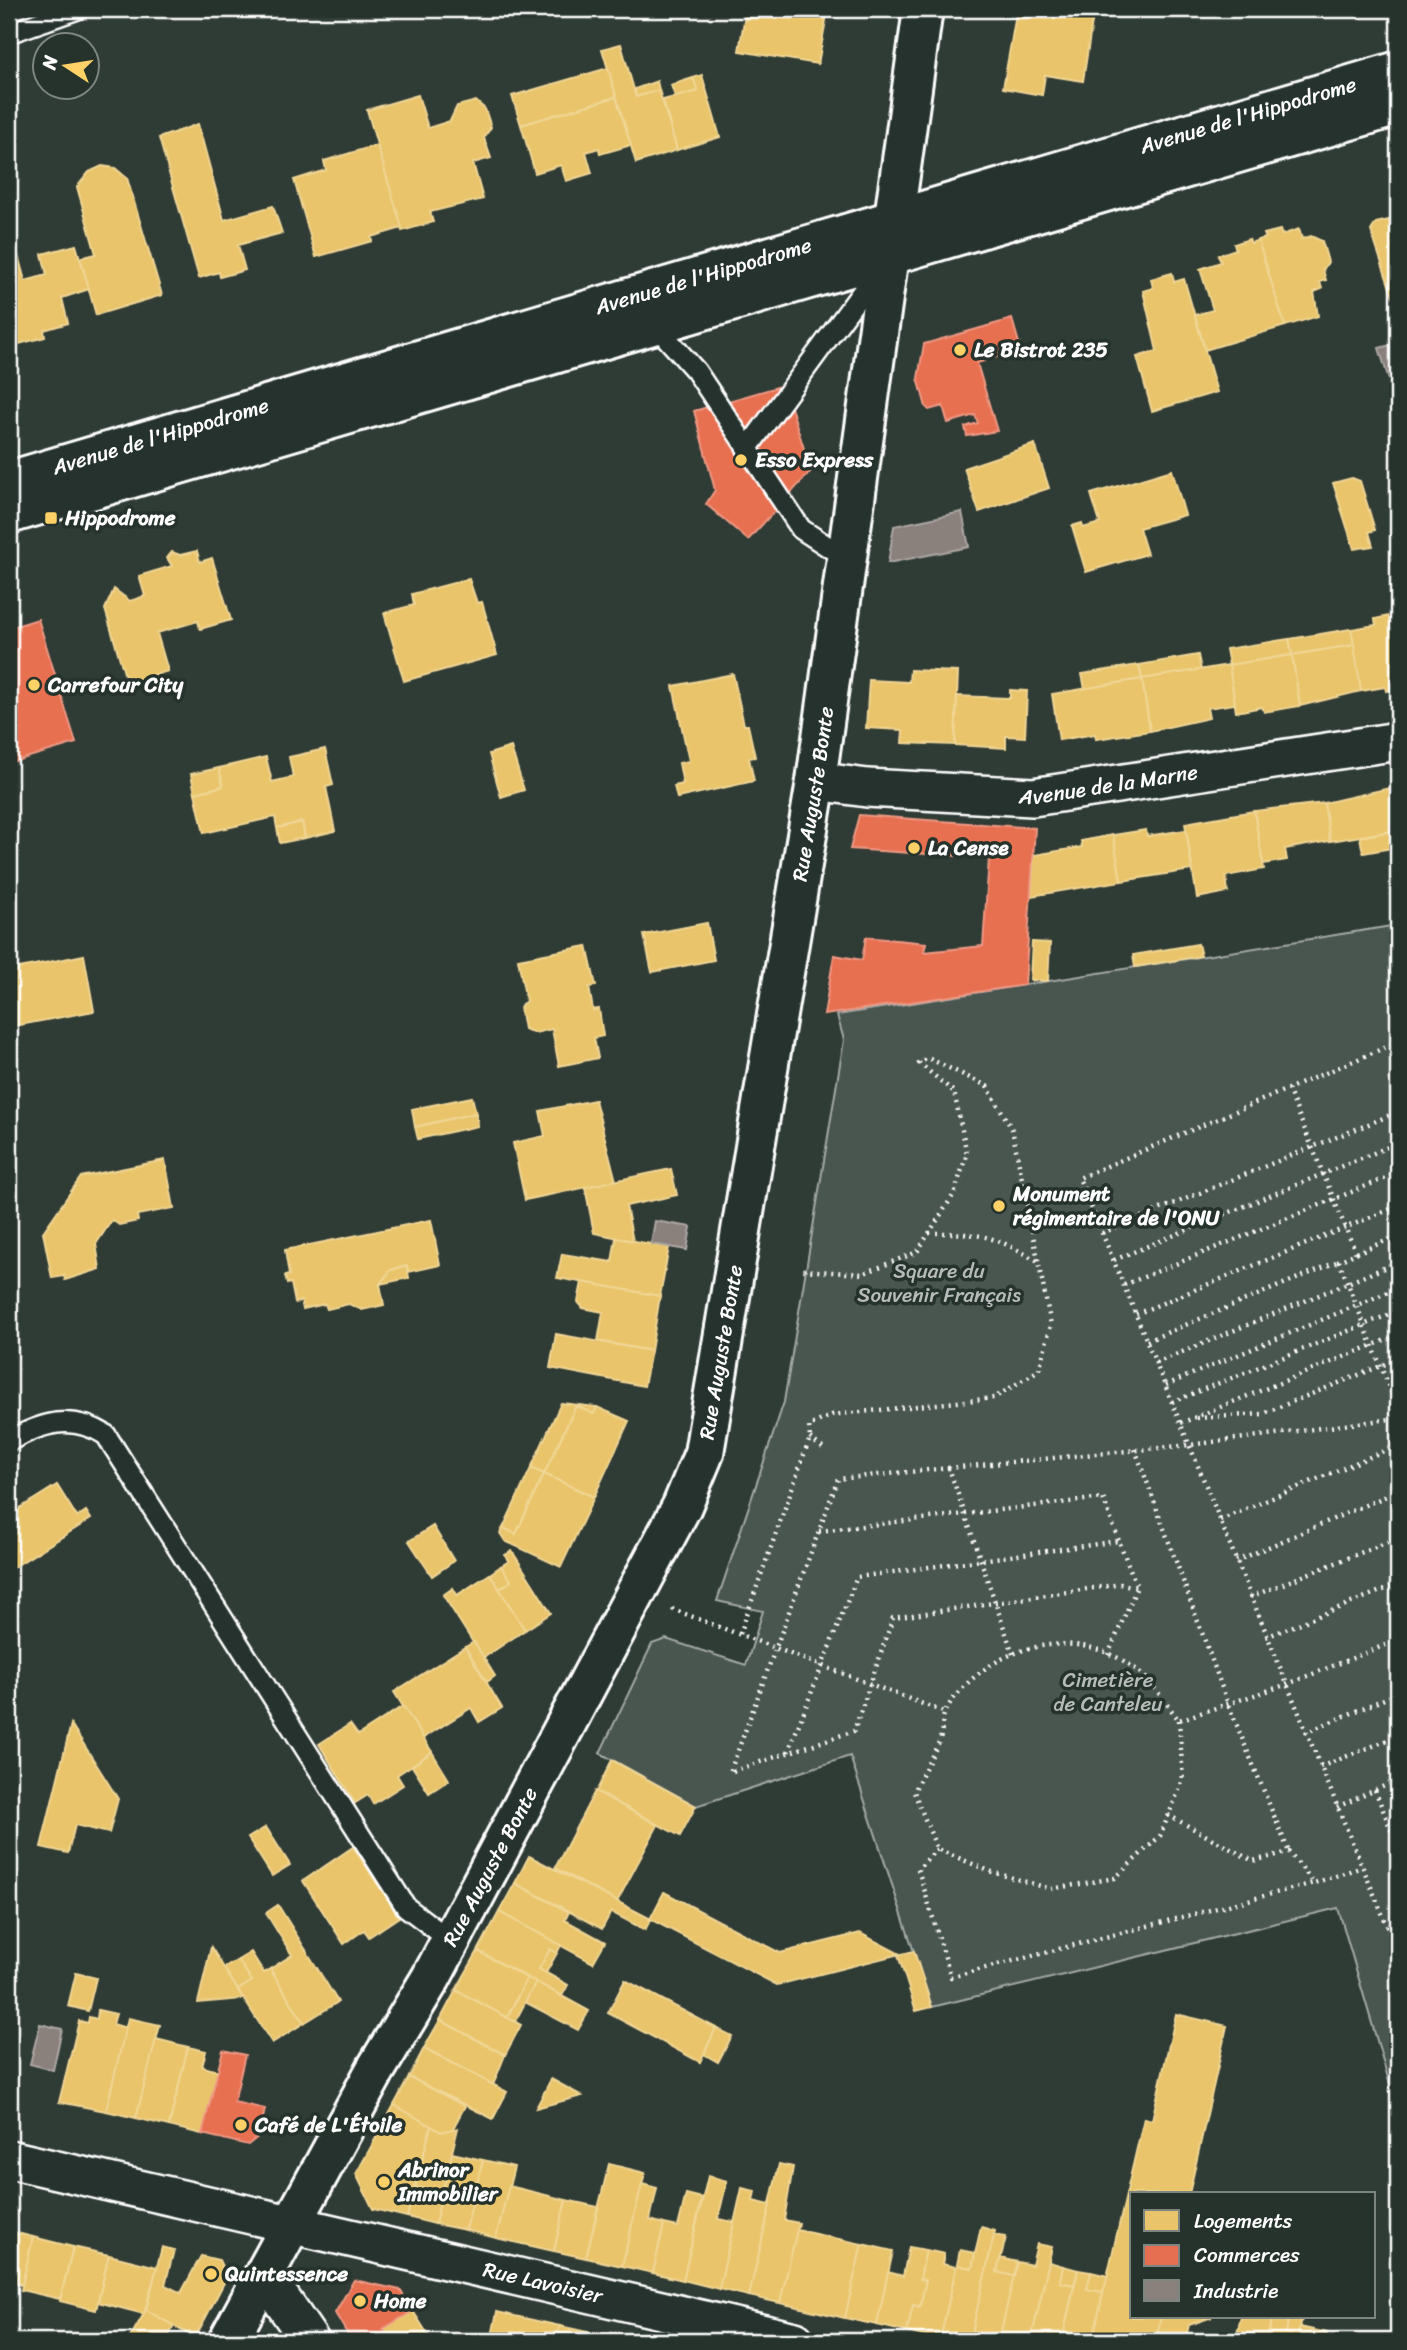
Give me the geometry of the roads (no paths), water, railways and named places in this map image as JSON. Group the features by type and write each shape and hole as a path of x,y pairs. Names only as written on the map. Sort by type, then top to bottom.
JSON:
{"main road":[{"name":"Rue Auguste Bonte","path":"228,2341 451,1941 635,1595 695,1477 711,1424 816,781 923,9"},
{"name":"Avenue de l'Hippodrome","path":"9,481 1398,71"},
{"name":"Avenue de l'Hippodrome","path":"9,514 1398,106"}],"street":[{"name":"Avenue de la Marne","path":"816,781 855,787 1033,797 1398,741"},
{"name":"Rue Lavoisier","path":"9,2159 795,2341"},
{"path":"264,2274 310,2341"}],"lane":[{"path":"9,33 78,9"},
{"path":"747,449 888,256"},
{"path":"654,324 696,371 801,529 847,559"},
{"path":"9,1441 39,1425 65,1421 81,1423 106,1435 406,1907 451,1941"}],"place":[{"name":"Le Bistrot 235","path":"960,350"},
{"name":"Esso Express","path":"741,460"},
{"name":"Hippodrome","path":"51,518"},
{"name":"Carrefour City","path":"34,685"},
{"name":"La Cense","path":"914,848"},
{"name":"Monument régimentaire de l'ONU","path":"999,1206"},
{"name":"Café de L'Étoile","path":"241,2125"},
{"name":"Abrinor Immobilier","path":"384,2182"},
{"name":"Quintessence","path":"211,2274"},
{"name":"Home","path":"360,2301"}],"park label":[{"name":"Square du Souvenir Français","path":"939,1283"},
{"name":"Cimetière de Canteleu","path":"1108,1692"}]}
